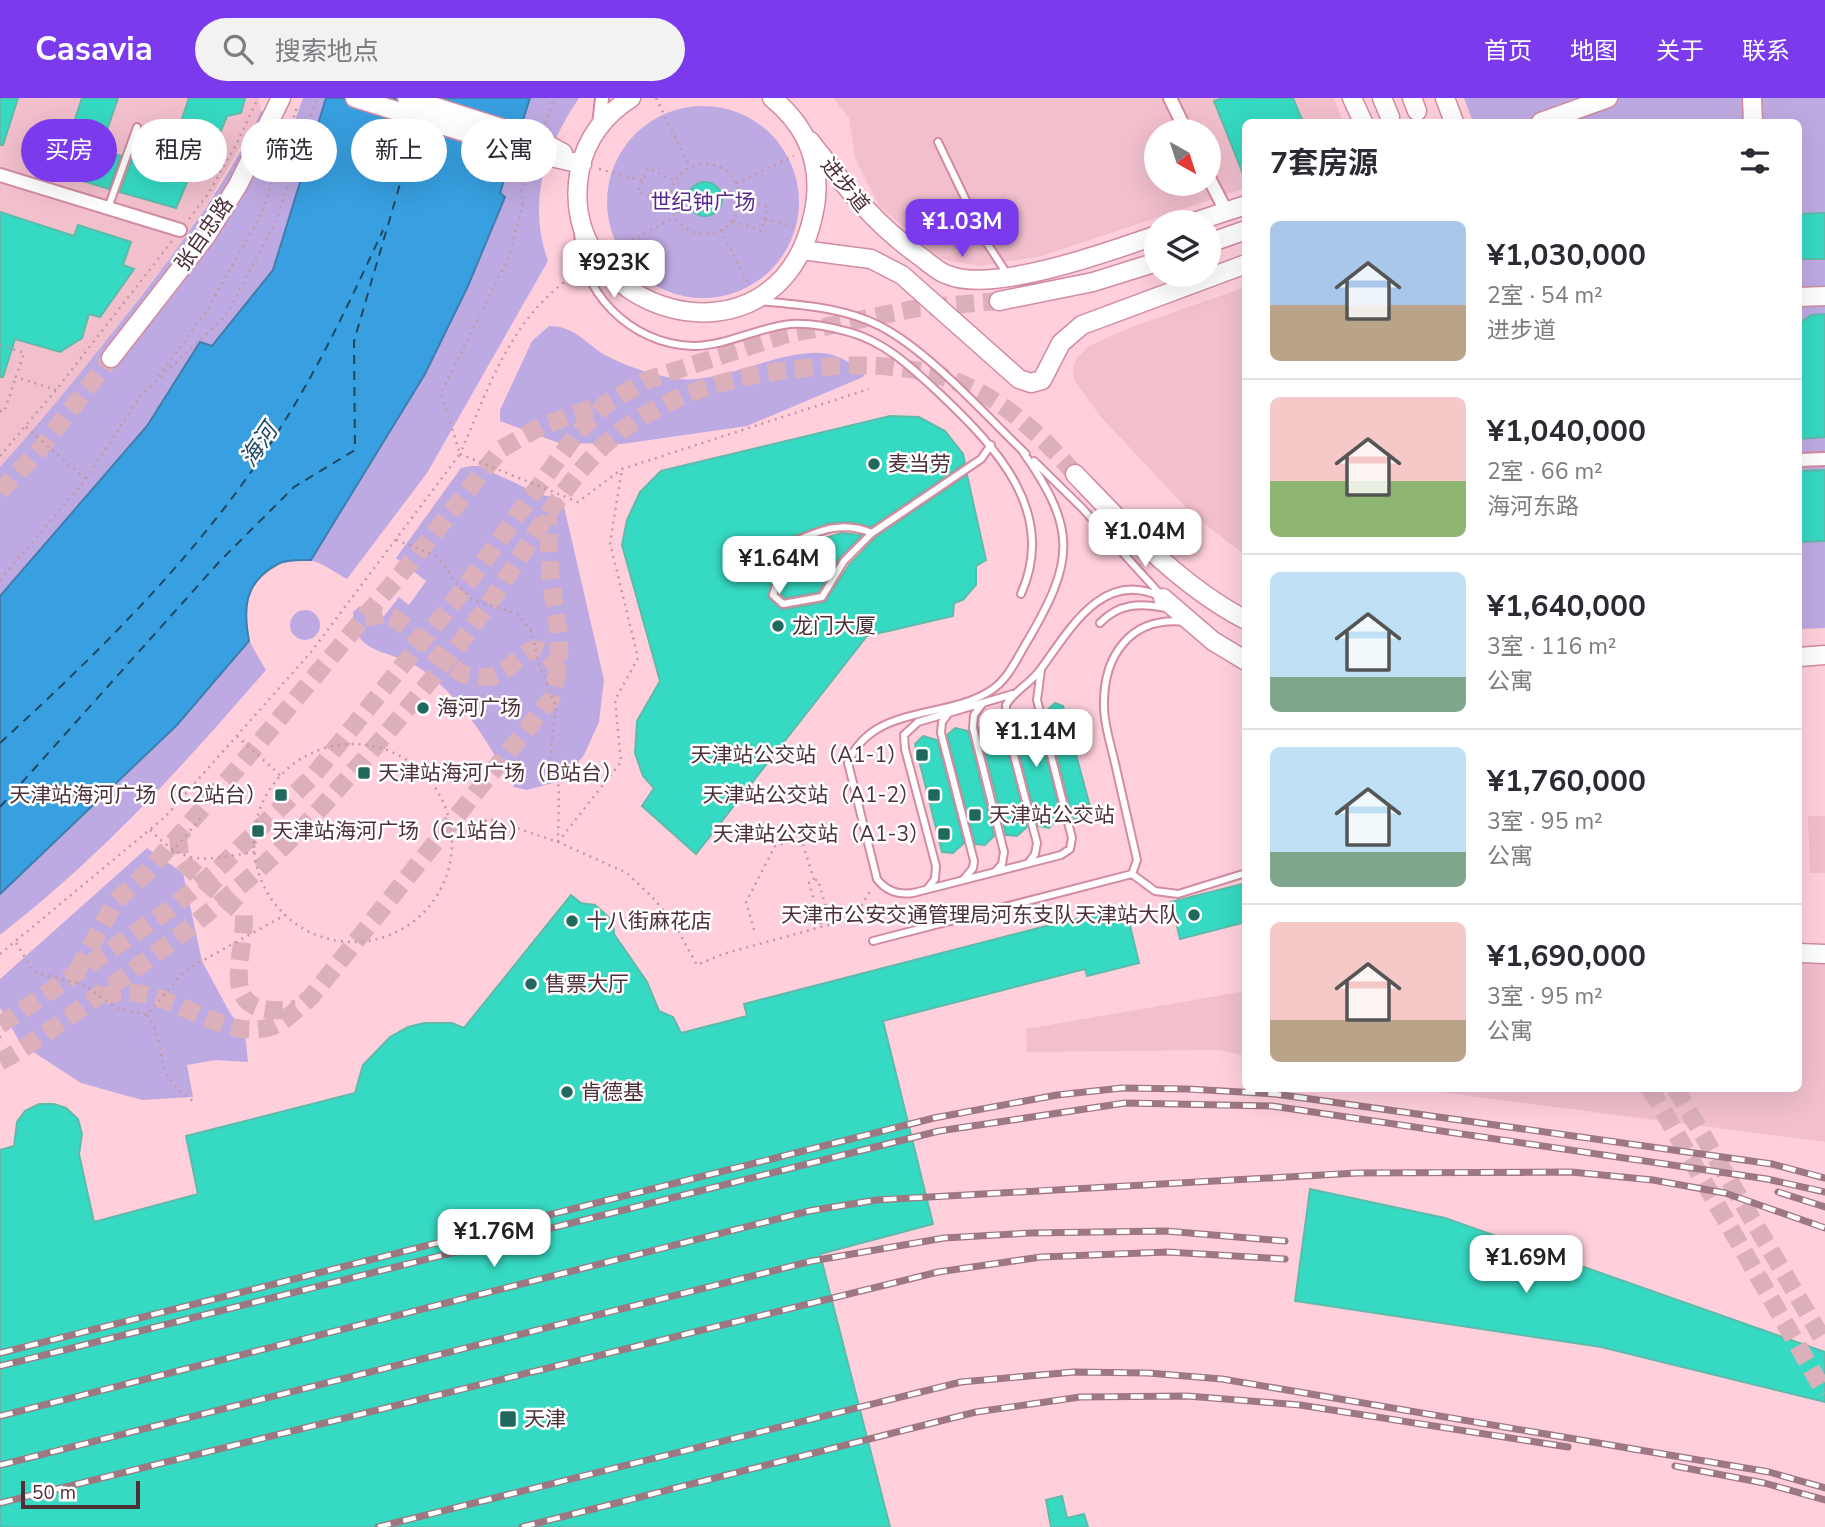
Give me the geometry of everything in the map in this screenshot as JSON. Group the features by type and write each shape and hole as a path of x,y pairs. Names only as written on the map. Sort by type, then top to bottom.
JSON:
{"street":[{"name":"张自忠路","path":"111,358 206,236 238,185 281,98"},
{"path":"355,98 461,128"},
{"path":"407,98 461,120"},
{"path":"599,126 602,98"},
{"path":"631,98 610,113 599,126 582,164 577,192 578,217 581,228 599,257 641,297 669,308 711,314 757,301 789,271 810,230 816,196 809,144"},
{"name":"进步道","path":"772,98 786,109 809,144 879,226 947,275 963,279 1008,276 1106,253 1144,240"},
{"path":"1170,98 1180,119"},
{"path":"1352,98 1362,119"},
{"path":"1382,98 1390,117"},
{"path":"1445,98 1453,119"},
{"path":"1549,119 1608,98"},
{"path":"1752,98 1754,119"},
{"path":"557,156 582,164"},
{"path":"0,175 180,230"},
{"path":"1218,196 1226,211"},
{"path":"1221,213 1242,206"},
{"path":"1221,239 1242,231"},
{"path":"802,250 852,255 887,267 946,313 1018,379 1031,383 1042,380 1061,343 1082,325 1242,265"},
{"path":"999,301 1093,282 1144,266"},
{"path":"1802,297 1825,296"},
{"path":"1802,460 1825,459"},
{"path":"1075,474 1117,518 1187,580 1242,617"},
{"path":"1163,598 1184,618 1242,658"},
{"path":"1802,657 1825,655"},
{"path":"1802,953 1825,954"}],"lane":[{"path":"938,142 985,240 1008,276"},
{"path":"108,208 131,144"},
{"path":"578,217 578,245 583,268 592,288 625,321 673,342 692,346 717,343 790,324 825,327 867,339 900,359 991,444 1014,479 1029,517 1032,558 1021,594"},
{"path":"757,301 829,310 879,326 919,354 1082,508 1163,598"},
{"path":"872,533 853,524 815,533 789,544 773,595 783,604 822,597 844,561 872,533 981,459 991,444"},
{"path":"1023,452 1051,493 1060,516 1064,552 1060,578 1043,614 1000,684 982,695 877,728 851,756 847,770 877,879 898,893 926,890 1061,855 1072,845 1037,700 1041,670"},
{"path":"1027,864 1035,854 1037,843 1004,715 1009,700 1041,670 1082,613 1100,599 1120,592 1141,591 1163,598"},
{"path":"1101,623 1118,609 1130,606 1152,606 1184,618"},
{"path":"1132,874 1137,860 1104,712 1107,680 1121,646 1132,633 1160,621 1184,618"},
{"path":"926,890 935,879 936,866 904,741 912,725 1018,692"},
{"path":"983,703 974,715 973,728 1004,852 1002,864 994,872"},
{"path":"949,713 942,722 941,733 974,861 973,869 963,880"},
{"path":"873,941 1132,874 1156,891 1178,894 1242,874"}],"path":[{"path":"0,456 56,390 208,194 236,145 258,98"},
{"path":"155,382 209,307 262,213 297,108 295,98"},
{"path":"0,580 86,479 139,398 225,317 277,219 317,98"},
{"path":"656,98 690,167"},
{"path":"736,183 809,144"},
{"path":"582,164 643,181"},
{"path":"713,164 724,169 736,183 740,200 733,221 721,230 703,234 692,232 675,217 670,199 676,181 690,167 713,164"},
{"path":"670,199 638,192 648,168 676,181"},
{"path":"460,454 441,393 510,254 523,203 523,182"},
{"path":"733,221 761,231 768,207 740,200"},
{"path":"599,257 675,217"},
{"path":"765,219 810,230"},
{"path":"721,230 757,301"},
{"path":"0,954 166,817 312,652 460,454 500,363 528,314 556,287 583,268"},
{"path":"0,345 24,353 4,412 0,411"},
{"path":"16,377 56,390"},
{"path":"460,454 578,502 622,469 869,389"},
{"path":"26,427 86,479"},
{"path":"558,842 621,762 615,700 638,658 610,543 622,469"},
{"path":"396,540 437,556 456,583 473,600 518,614 532,632 538,661 556,706 550,758 559,787 558,842"},
{"path":"237,736 280,775"},
{"path":"339,744 383,748 404,757 429,778 446,807 453,838 449,870 435,899 413,923 384,937 353,943 321,937 292,922 270,899 257,869 253,835 262,803 280,775 307,754 339,744"},
{"path":"172,852 204,814"},
{"path":"453,838 489,819 558,842 627,873 655,900 676,927 697,965 723,954 854,918 877,879"},
{"path":"150,830 172,852 201,859 255,852"},
{"path":"754,930 746,902 775,846 801,838 814,880"},
{"path":"814,880 818,880 831,924"},
{"path":"814,880 809,883 822,927"},
{"path":"147,1015 184,971 285,915"},
{"path":"16,943 34,972 82,984 117,1007 147,1015 157,1028 164,1073 193,1101"},
{"path":"0,1036 0,1042"}],"shaded area":[{"path":"0,98 259,98 261,111 256,119 241,119 241,145 227,170 227,119 131,119 131,182 220,182 193,228 64,395 0,467"},
{"path":"833,98 1334,98 1342,119 1242,119 1242,189 1180,210 1144,210 1144,222 1042,256 979,266 941,259 879,206 855,158 849,118"},
{"path":"1242,288 1242,553 1191,513 1100,416 1074,380 1073,367 1077,358 1089,346 1131,327"},
{"path":"1808,816 1825,816 1825,873 1810,873"},
{"path":"1802,961 1825,963 1825,1142 1439,1092 1802,1092"},
{"path":"1242,992 1242,1055 1219,1050 1027,1052 1026,1029"}],"green space":[{"path":"303,98 579,98 557,136 557,119 461,119 461,182 542,182 539,218 548,261 427,473 347,579 321,564 302,559 279,564 260,578 247,598 243,617 250,641 266,670 203,742 107,842 38,905 0,935 0,467 139,299 222,182 227,182 227,174 241,149 241,182 337,182 337,119 295,119"},
{"path":"1464,98 1825,98 1825,628 1802,629 1802,119 1472,119"},
{"name":"世纪钟广场","path":"703,106 722,107 740,113 771,134 792,165 798,183 798,221 792,239 771,270 740,291 722,297 703,298 684,297 666,291 635,270 614,239 608,221 607,202 608,183 614,165 635,134 666,113 684,107"},
{"path":"261,111 283,119 257,119"},
{"path":"549,326 567,329 626,365 652,374 680,379 716,376 798,354 817,353 837,356 866,372 863,377 747,426 622,444 559,443 500,421 500,410 532,341"},
{"path":"479,466 541,495 560,498 563,502 604,680 599,722 584,755 564,780 527,790 514,787 474,723 437,681 410,662 367,645 355,627 353,612 360,606 380,621 399,597 409,605 426,581 396,558 461,468"},
{"path":"305,610 316,614 320,625 316,636 305,640 294,636 290,625 294,614"},
{"path":"147,848 183,873 202,961 230,1013 245,1033 248,1062 216,1060 187,1065 193,1097 142,1100 81,1083 21,1044 0,1008 0,979"}],"water":[{"name":"海河","path":"326,98 530,98 523,119 461,119 461,182 503,182 500,193 505,197 468,286 425,374 311,560 281,562 258,579 248,597 246,618 249,641 177,725 0,894 0,596 147,426 200,342 212,346 273,270 300,182 337,182 337,119 320,119"}],"building":[{"path":"0,98 18,98 3,145 0,145"},
{"path":"82,98 118,98 111,119 75,119"},
{"path":"189,98 245,98 241,113 227,116 226,119 182,119"},
{"path":"1223,98 1293,98 1302,119 1242,119 1242,171 1214,101"},
{"path":"131,162 131,182 187,182 176,208 120,192"},
{"path":"86,182 112,182 109,189"},
{"path":"705,182 717,187 722,199 717,211 705,216 693,211 688,199 693,187"},
{"path":"0,212 74,236 78,225 131,242 123,265 134,269 100,317 89,314 82,338 60,352 15,339 3,377 0,377"},
{"path":"1825,213 1825,259 1802,259 1802,214"},
{"path":"1825,314 1825,437 1802,439 1802,322 1811,315"},
{"name":"龙门大厦","path":"890,416 919,417 945,431 963,454 965,463 871,527 851,522 829,523 786,539 768,597 782,610 825,602 849,565 876,537 967,475 986,560 976,566 976,585 963,600 954,603 953,616 867,636 696,854 642,806 654,788 643,776 635,753 637,721 660,681 622,545 627,520 640,492 661,471"},
{"path":"1825,470 1825,541 1802,542 1802,471"},
{"path":"841,533 862,535 839,558 818,592 785,598 780,593 794,548"},
{"path":"1055,703 1063,706 1092,814 1084,821 1074,819 1046,711"},
{"path":"1019,710 1035,714 1061,816 1049,828 1038,826 1013,728 1012,717"},
{"path":"987,719 1001,722 1027,827 1017,836 1006,835 979,728"},
{"path":"955,728 968,731 994,836 985,845 975,844 947,735"},
{"path":"923,736 937,740 964,843 953,853 942,852 915,744"},
{"path":"1242,884 1242,923 1180,939 1171,902"},
{"path":"571,895 581,903 595,905 613,921 614,934 647,982 659,1011 673,1017 681,1033 747,1016 744,1004 1054,924 1126,909 1139,963 1087,976 1085,969 883,1021 933,1224 820,1254 890,1527 0,1527 0,1150 14,1146 17,1122 25,1111 39,1104 54,1104 66,1108 78,1119 82,1134 79,1154 94,1222 198,1194 186,1136 355,1093 363,1065 390,1037 408,1027 424,1023 452,1023 464,1028"},
{"path":"1310,1189 1445,1218 1825,1352 1825,1402 1601,1347 1295,1301"},
{"path":"1062,1496 1067,1518 1084,1514 1088,1527 1051,1527 1046,1500"}],"ferry route":[{"path":"0,807 220,561 294,487 355,450 354,341 401,182"},
{"path":"0,743 118,629 156,589 227,505 302,392 339,323 383,230"}],"tunnel":[{"path":"0,1025 169,910 218,869 313,776 457,598 578,432 607,403 647,380 784,335 918,308 999,301"},
{"path":"0,492 39,450 111,358"},
{"path":"0,1062 29,1045 168,944 224,900 278,852 368,755 444,663 494,597 546,517 589,461 614,437 642,417 703,388 736,379 804,368 838,366 911,369 971,388 998,403 1023,422 1075,474"},
{"path":"77,971 115,902 149,870 237,769 424,546 501,449 542,426 601,405"},
{"path":"103,996 126,992 148,995 211,1020 252,1030 278,1024 311,997 551,699 559,653 551,581 548,515"},
{"path":"365,618 385,614 395,618 441,659 466,675 493,676 535,650 542,651 551,658 559,673"},
{"path":"178,836 180,857 186,865 244,915 239,968 239,984 243,996 253,1005 270,1010 296,1009"},
{"path":"1652,1092 1825,1393"},
{"path":"1677,1092 1825,1343"}],"railway":[{"path":"0,1353 934,1118 1057,1095 1122,1088 1275,1094 1772,1164 1825,1178"},
{"path":"0,1366 939,1131 1125,1103 1272,1106 1767,1179 1825,1192"},
{"path":"0,1416 809,1211 876,1200 1357,1173 1571,1172 1653,1180 1725,1193 1825,1228"},
{"path":"1778,1192 1825,1207"},
{"path":"0,1465 812,1261 944,1238 1031,1233 1166,1231 1285,1241"},
{"path":"0,1503 938,1272 1041,1257 1168,1252 1285,1259"},
{"path":"378,1527 961,1382 1074,1372 1148,1373 1222,1379 1769,1472 1825,1488"},
{"path":"522,1527 976,1412 1080,1397 1187,1396 1300,1405 1568,1447"},
{"path":"1675,1466 1764,1483 1825,1500"}],"place":[{"name":"麦当劳","path":"874,464"},
{"name":"龙门大厦","path":"778,626"},
{"name":"海河广场","path":"423,708"},
{"name":"天津站公交站（A1-1）","path":"922,755"},
{"name":"天津站海河广场（B站台）","path":"364,773"},
{"name":"天津站海河广场（C2站台）","path":"281,795"},
{"name":"天津站公交站（A1-2）","path":"934,795"},
{"name":"天津站公交站","path":"975,815"},
{"name":"天津站海河广场（C1站台）","path":"258,831"},
{"name":"天津站公交站（A1-3）","path":"944,834"},
{"name":"天津市公安交通管理局河东支队天津站大队","path":"1194,915"},
{"name":"十八街麻花店","path":"572,921"},
{"name":"售票大厅","path":"531,984"},
{"name":"肯德基","path":"567,1092"},
{"name":"天津","path":"508,1419"}]}
